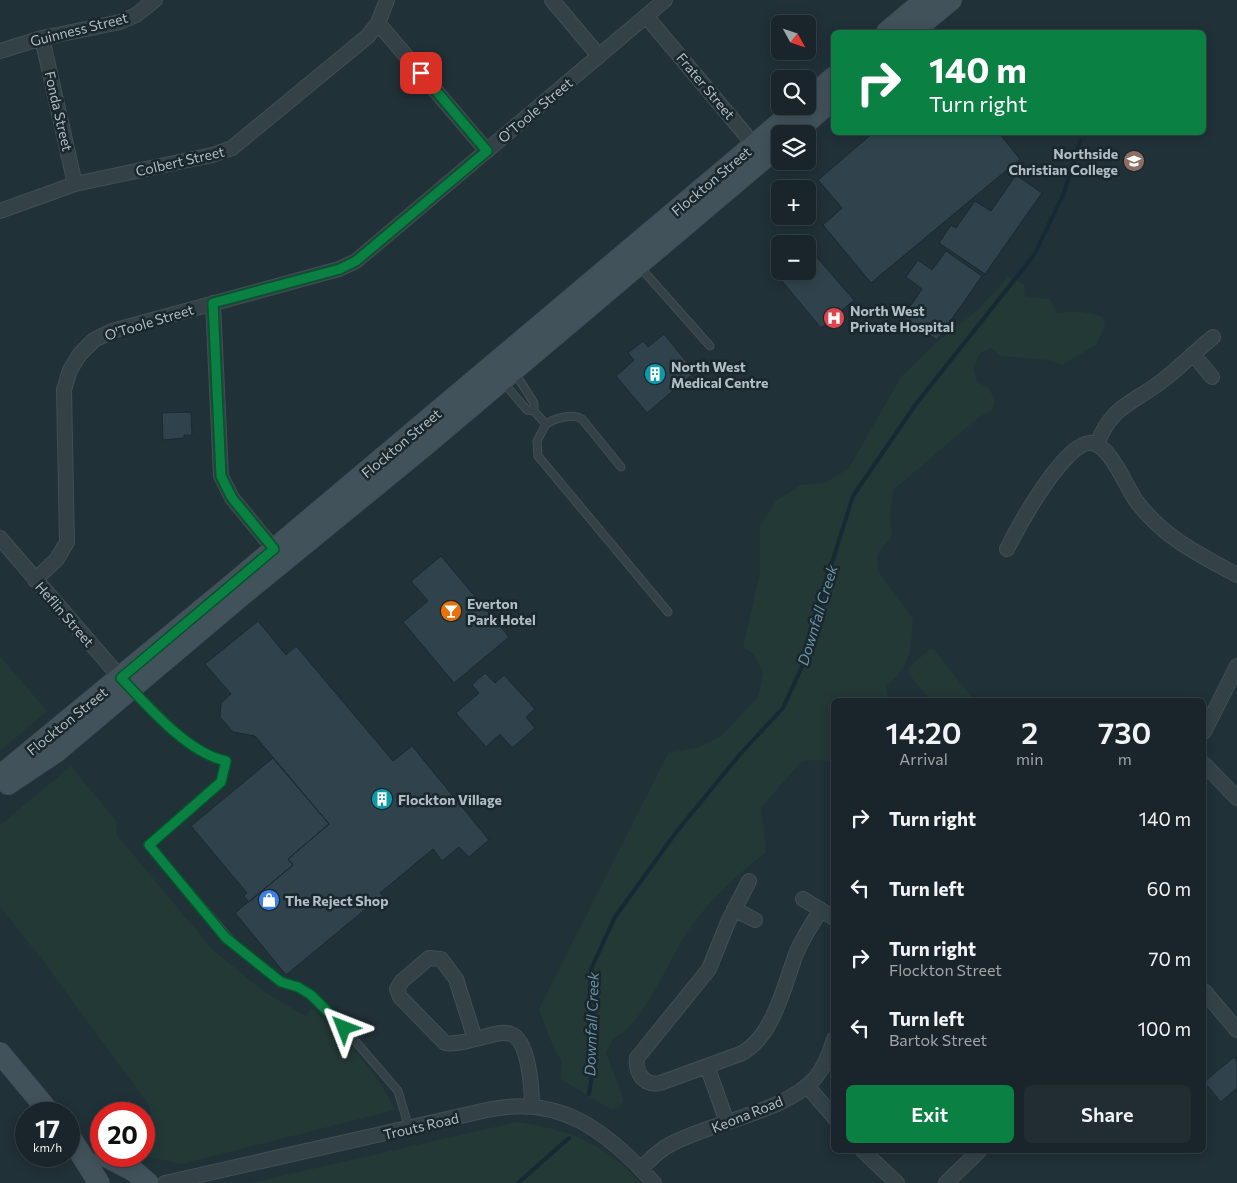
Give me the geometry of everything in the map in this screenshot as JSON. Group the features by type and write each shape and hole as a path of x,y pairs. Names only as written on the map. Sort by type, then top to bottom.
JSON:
{"street":[{"name":"Guinness Street","path":"0,51 42,38 120,22 136,15 155,0"},
{"path":"387,0 378,23 487,151"},
{"path":"552,0 599,56"},
{"name":"O'Toole Street","path":"35,580 57,559 67,542 64,390 74,362 86,347 103,335 340,269 356,261 665,0"},
{"path":"889,30 925,0"},
{"path":"914,30 951,0"},
{"name":"Frater Street","path":"646,16 766,149"},
{"name":"Colbert Street","path":"0,211 75,184 212,155 232,148 360,42 378,23"},
{"name":"Fonda Street","path":"42,38 75,184"},
{"path":"816,93 831,80"},
{"path":"804,125 831,102"},
{"name":"Flockton Street","path":"0,776 126,683 507,376 639,266 766,149 793,115"},
{"name":"Flockton Street","path":"0,790 56,752 126,683 274,549 766,149"},
{"path":"213,303 221,476 232,498 274,549"},
{"path":"1097,444 1104,428 1115,412 1162,381 1213,337"},
{"path":"1193,354 1212,377"},
{"path":"1007,549 1033,500 1069,456 1084,444 1097,444 1108,452 1138,504 1160,527 1191,551 1237,575"},
{"name":"Heflin Street","path":"0,538 126,683"},
{"path":"1206,728 1237,666"},
{"path":"1206,766 1237,798"},
{"path":"749,881 734,909 709,969 644,1048 636,1064 642,1078 654,1084 744,1051 757,1039 778,1005 796,953 821,910"},
{"path":"802,899 831,916"},
{"path":"734,909 755,920"},
{"path":"475,1039 456,979 441,959 429,958 400,983 397,992 400,997 443,1042 452,1044 506,1033 518,1038 530,1075 532,1106"},
{"path":"1206,994 1237,1030"},
{"name":"Keona Road","path":"641,1168 671,1144 780,1102 807,1086 821,1069 831,1046"},
{"path":"0,1053 41,1102"},
{"path":"707,1066 727,1122"},
{"path":"807,1086 831,1114"},
{"name":"Trouts Road","path":"165,1183 501,1108 532,1106 564,1113 587,1124 613,1143 641,1168 654,1183"},
{"path":"80,1152 99,1183"},
{"path":"865,1153 897,1183"},
{"path":"946,1183 977,1153"},
{"path":"126,1167 148,1183"}],"lane":[{"path":"639,266 710,346"},
{"path":"507,376 534,403 534,411"},
{"path":"507,376 527,410 534,411 546,424"},
{"path":"621,467 578,417 566,417 546,424 537,441 538,456 668,612"},
{"path":"126,683 160,719 186,740 212,756 226,761 221,782 149,845 226,938 281,982 298,987 311,995 344,1028 398,1091 410,1129"}],"green space":[{"path":"1008,277 1024,284 1025,297 1050,299 1057,313 1080,312 1103,317 1105,326 1096,345 1062,365 1048,360 1001,356 991,348 980,353 973,368 977,382 989,388 995,401 992,410 979,417 893,490 890,519 892,536 877,555 878,571 913,619 910,648 905,664 886,686 888,698 831,698 831,762 802,761 761,808 766,852 723,890 694,923 645,1007 624,1031 613,1039 606,1053 624,1100 619,1108 612,1110 560,1079 562,1061 553,1047 539,1009 668,753 700,747 721,736 758,697 763,673 754,655 743,647 760,573 760,526 775,502 800,485 825,483 849,468 901,377 936,343 979,309"},
{"path":"930,649 934,650 972,698 928,698 908,673 909,667"},
{"path":"0,656 47,711 0,751"},
{"path":"71,766 117,822 116,834 213,950 266,993 306,1016 311,1008 358,1055 380,1083 395,1110 182,1164 155,1158 155,1102 147,1102 41,958 0,907 0,825"},
{"path":"517,1122 553,1129 585,1140 614,1158 641,1183 251,1183"}],"building":[{"path":"870,135 1000,135 1020,159 871,283 823,225 842,208 818,180"},
{"path":"1016,175 1042,193 985,274 939,243 951,225 956,228 975,201 991,211"},
{"path":"946,251 982,276 937,340 903,317 922,289 906,277 918,260 932,270"},
{"path":"816,256 854,300 821,328 782,281 816,280"},
{"name":"North West Medical Centre","path":"664,334 695,372 647,413 616,376 634,360 628,353 643,341 648,347"},
{"path":"191,412 192,435 184,435 184,438 163,440 162,413"},
{"name":"Everton Park Hotel","path":"441,556 509,637 454,683 403,622 428,601 411,581"},
{"name":"Flockton Village","path":"258,621 286,655 296,646 393,761 412,746 489,840 469,857 459,847 442,861 433,849 380,893 384,897 375,905 373,903 286,975 235,913 293,865 288,859 329,824 255,736 233,732 220,717 221,703 231,694 205,664"},
{"path":"485,673 495,683 504,675 535,709 526,717 535,728 512,748 500,734 486,747 456,713 479,693 472,685"},
{"path":"273,758 329,824 288,859 293,865 249,902 244,896 247,893 191,826"},
{"path":"1234,1057 1237,1061 1237,1088 1221,1102 1206,1084 1206,1080"}],"waterway":[{"name":"Downfall Creek","path":"589,1094 592,1074 589,1022 591,969 615,917 677,831 741,753 783,708 806,658 819,604 853,496 916,404 1034,255 1064,193 1080,141"},
{"name":"Downfall Creek","path":"518,1183 569,1138"}],"place":[{"name":"Northside Christian College","path":"1134,161"},
{"name":"North West Private Hospital","path":"834,318"},
{"name":"North West Medical Centre","path":"655,374"},
{"name":"Everton Park Hotel","path":"451,611"},
{"name":"Flockton Village","path":"382,799"},
{"name":"The Reject Shop","path":"269,900"}],"route":[{"path":"344,1028 311,995 298,987 281,982 226,938 149,845 221,782 226,761 212,756 168,726 121,678 274,549 228,493 221,476 213,303 340,269 356,261 487,151 421,73"}]}
